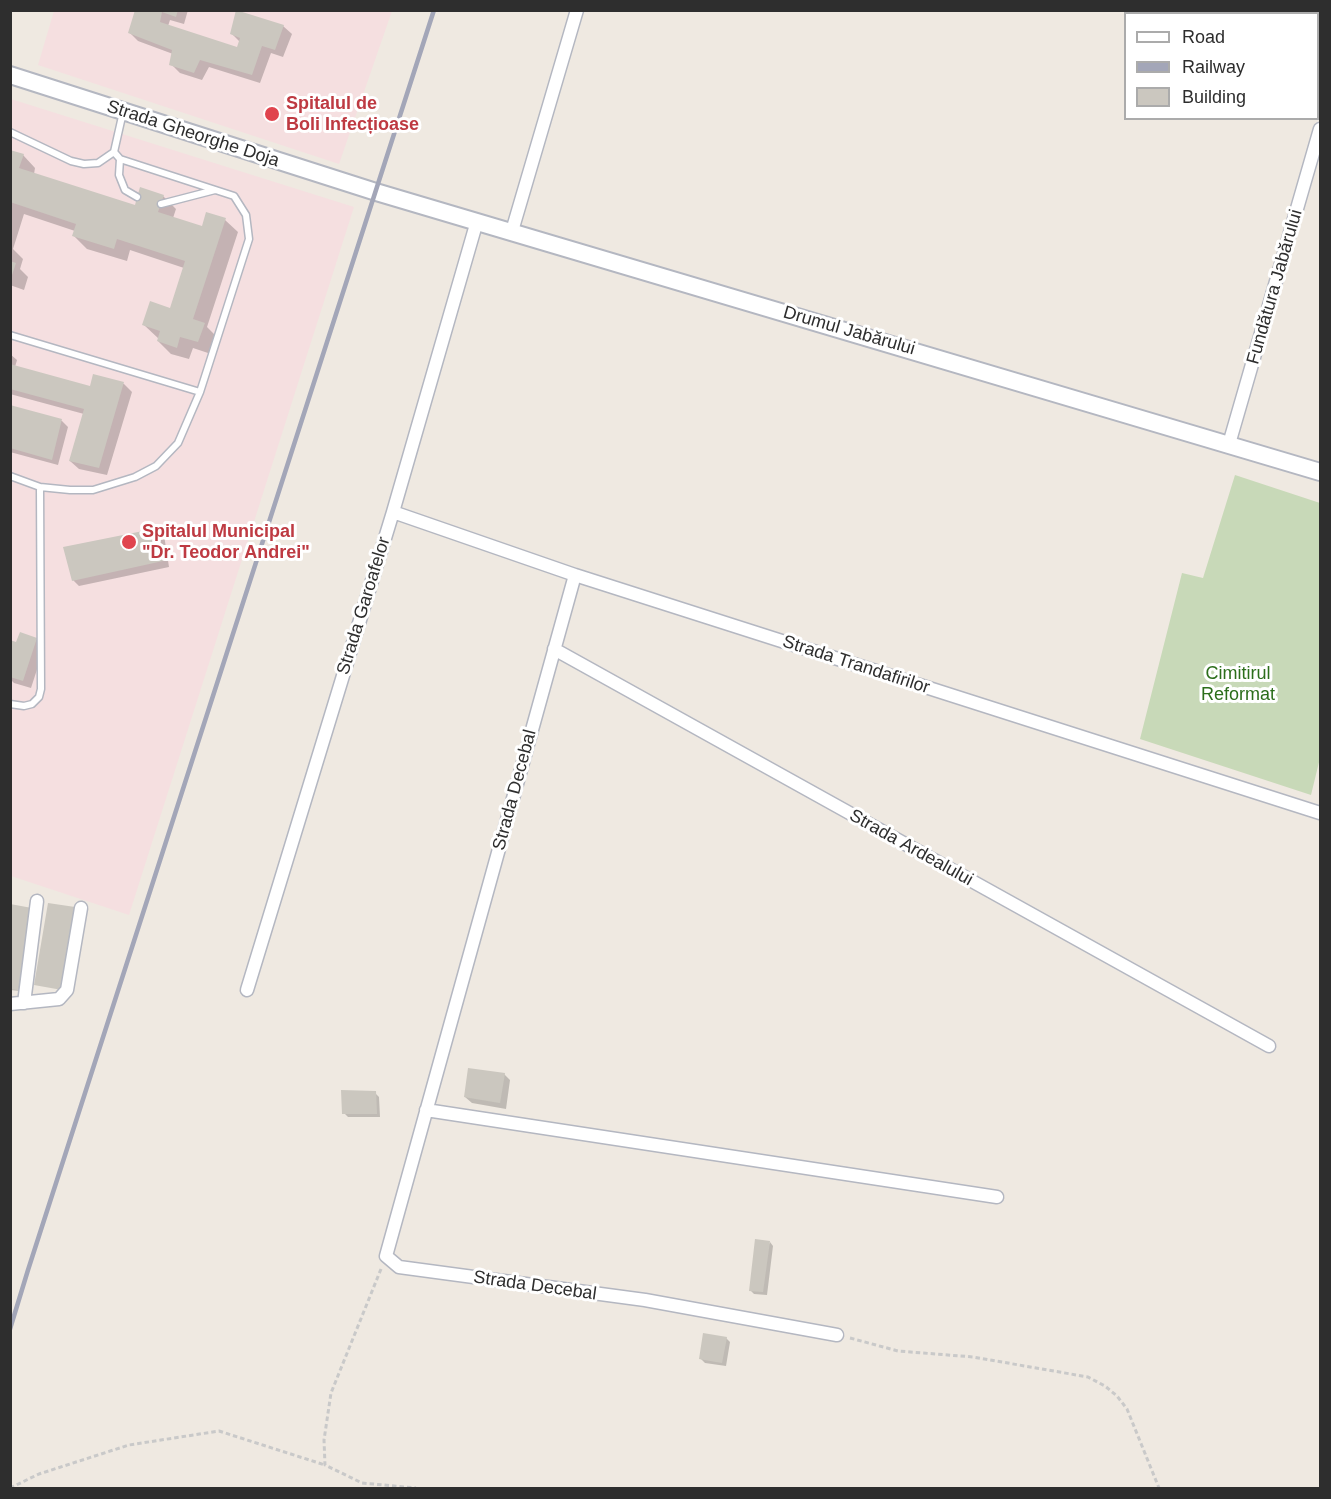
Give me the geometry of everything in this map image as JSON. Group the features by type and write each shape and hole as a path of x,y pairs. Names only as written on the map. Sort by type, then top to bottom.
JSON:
{"main road":[{"name":"Strada Gheorghe Doja","path":"10,75 376,192"},
{"name":"Drumul Jabărului","path":"376,192 1320,472"}],"street":[{"path":"512,231 577,10"},
{"name":"Fundătura Jabărului","path":"1229,444 1320,129"},
{"name":"Strada Garoafelor","path":"247,990 393,512 477,221"},
{"name":"Strada Trandafirilor","path":"393,512 575,575 1320,813"},
{"name":"Strada Decebal","path":"575,575 386,1256 399,1268 645,1300 837,1335"},
{"name":"Strada Ardealului","path":"554,649 1269,1046"},
{"path":"24,1003 37,901"},
{"path":"10,1004 59,999 67,990 81,908"},
{"path":"426,1110 997,1197"}],"lane":[{"path":"10,132 71,161 84,164 98,163 114,152 123,111"},
{"path":"10,476 40,486 69,490 93,490 135,477 156,466 178,443 200,392 249,239 246,215 234,196 120,159 114,152"},
{"path":"120,159 119,175 125,190 137,197"},
{"path":"161,204 216,190"},
{"path":"10,335 200,392"},
{"path":"10,704 24,706 32,704 39,698 41,689 40,486"}],"path":[{"path":"325,1466 324,1440 331,1393 386,1256"},
{"path":"837,1335 898,1351 973,1358 1088,1377 1105,1386 1127,1409 1159,1488"},
{"path":"10,1488 39,1474 129,1445 219,1431 325,1466 362,1483 416,1488"}],"shaded area":[{"name":"Spitalul de Boli Infecțioase","path":"54,11 392,11 339,164 38,65"},
{"name":"Spitalul Municipal \"Dr. Teodor Andrei\"","path":"11,99 354,207 129,915 11,876"}],"green space":[{"name":"Cimitirul Reformat","path":"1235,475 1320,503 1320,758 1311,795 1140,739 1182,573 1203,578"}],"building":[{"path":"135,10 178,10 176,17 162,12 160,22 237,47 240,38 230,34 236,10 284,25 275,50 262,46 252,75 200,60 194,73 169,65 172,50 128,33"},
{"path":"10,150 24,154 19,168 135,205 140,187 164,195 158,212 202,226 206,212 226,218 193,319 205,323 198,342 180,337 177,348 157,341 160,331 142,325 150,301 170,308 185,261 117,239 114,249 72,236 76,224 10,202"},
{"path":"10,261 16,263 11,278 10,278"},
{"path":"10,364 90,386 93,374 124,382 99,468 69,461 84,409 10,389"},
{"path":"10,405 62,419 52,460 10,448"},
{"path":"158,528 163,561 72,581 63,547"},
{"path":"20,632 37,638 23,681 10,677 10,640 16,642"},
{"path":"48,903 75,907 62,990 34,985"},
{"path":"10,904 32,908 18,990 10,989"},
{"path":"468,1068 505,1073 500,1103 464,1097"},
{"path":"341,1090 376,1091 377,1114 342,1114"},
{"path":"755,1239 770,1241 763,1292 749,1291"},
{"path":"703,1333 727,1337 722,1363 699,1359"}],"railway":[{"path":"10,1329 434,10"}],"place":[{"name":"Spitalul de Boli Infecțioase","path":"272,114"},
{"name":"Spitalul Municipal \"Dr. Teodor Andrei\"","path":"129,542"}]}
